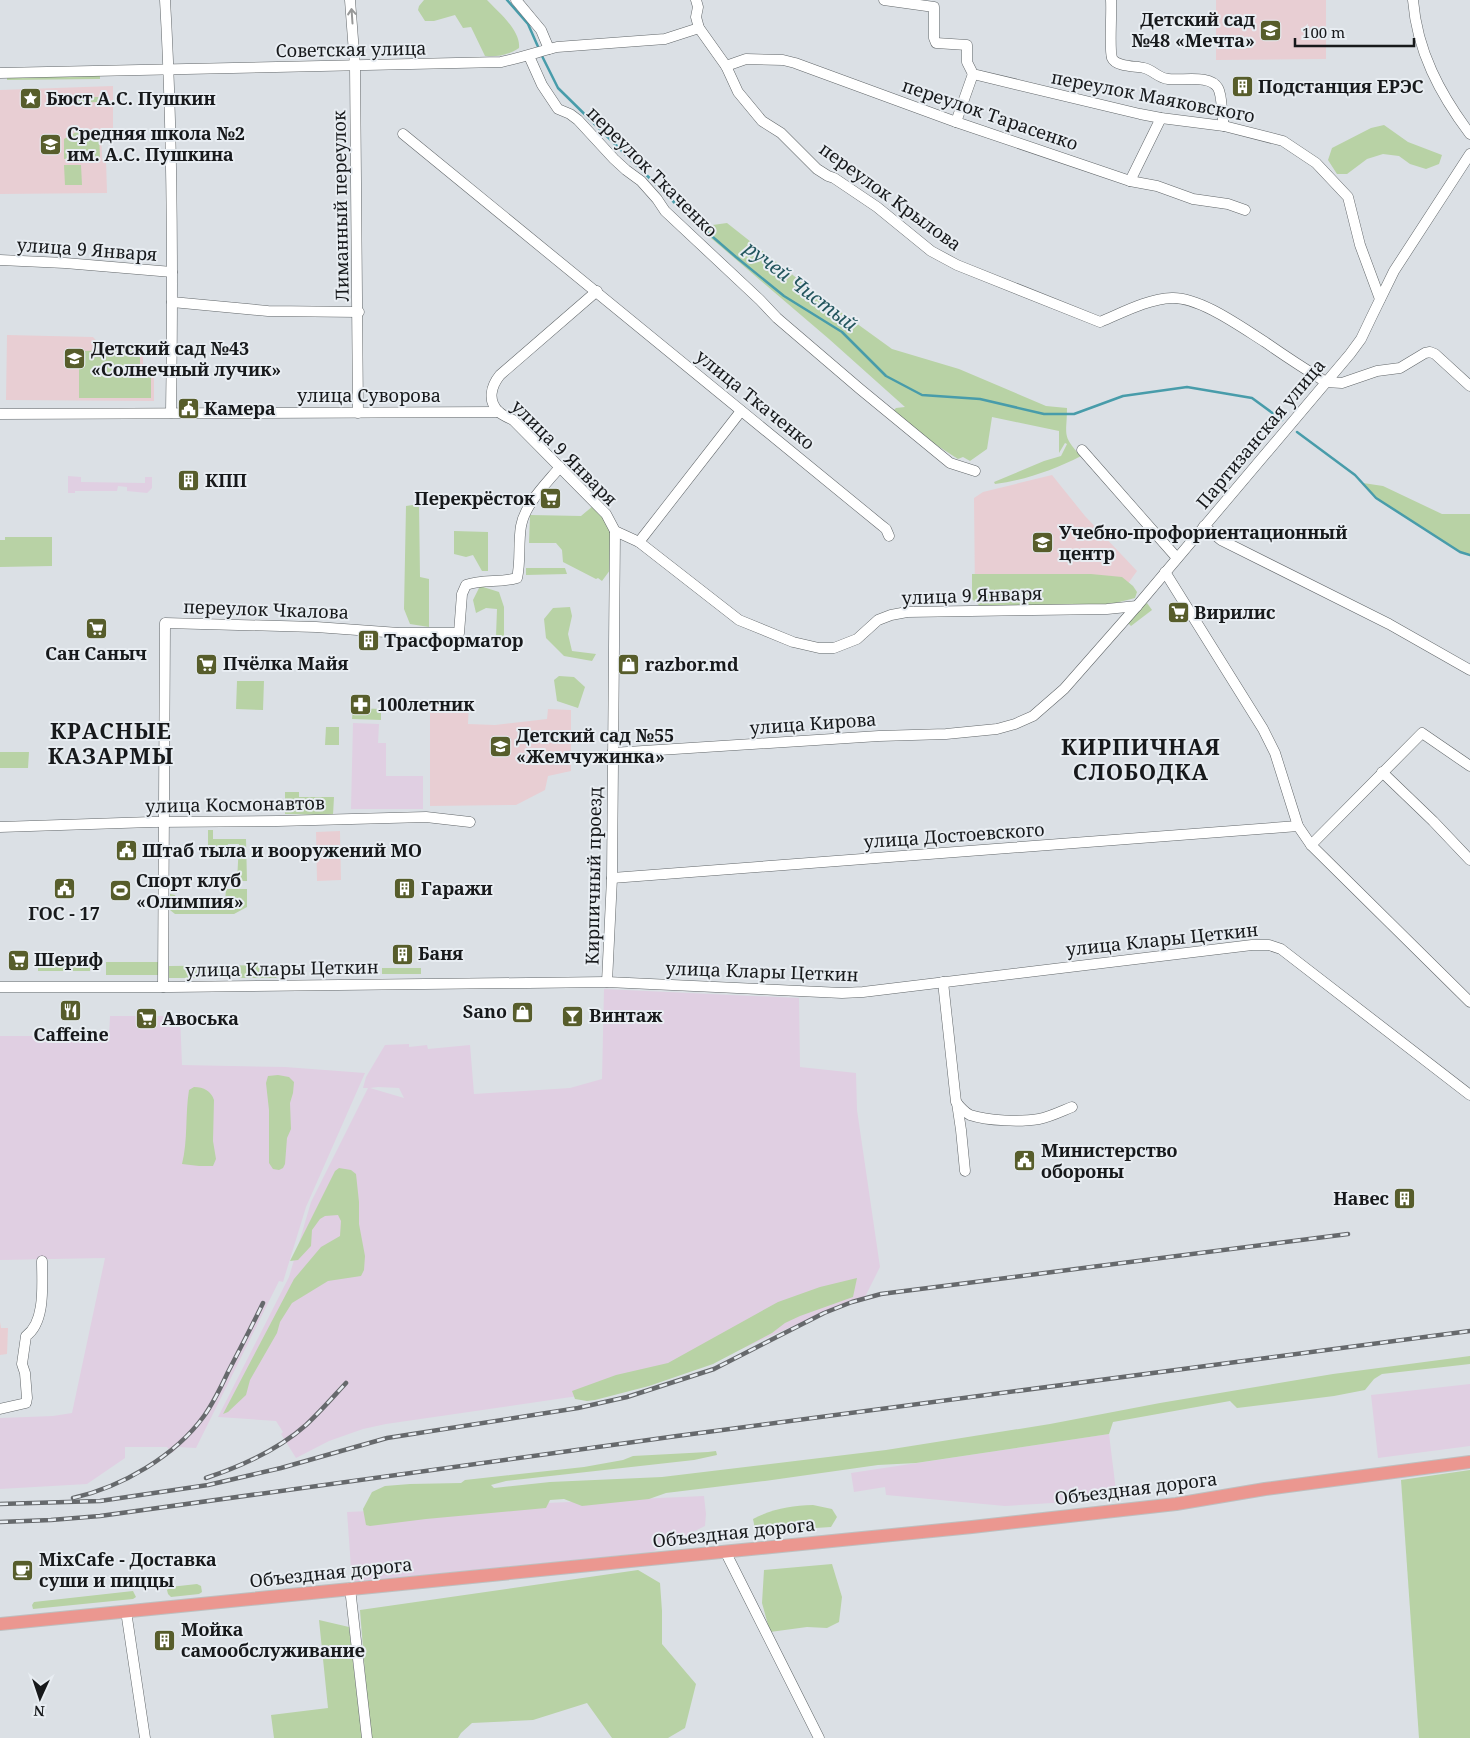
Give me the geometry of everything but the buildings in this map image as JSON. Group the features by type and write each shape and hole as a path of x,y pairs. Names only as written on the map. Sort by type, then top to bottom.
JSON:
{"main road":[{"name":"Объездная дорога","path":"0,1624 982,1526 1176,1504 1265,1488 1470,1462"}],"street":[{"path":"165,0 170,70 171,413"},
{"name":"Лиманный переулок","path":"350,0 355,66 359,312 358,413"},
{"path":"516,0 541,30 547,49"},
{"path":"696,0 698,7 696,17 699,28"},
{"path":"884,0 934,7 934,38 936,43 967,45 968,62 973,74 956,122"},
{"path":"1111,0 1111,48 1113,59 1118,63 1151,70 1161,78 1168,80 1207,80 1214,82 1219,89 1224,126"},
{"path":"1413,0 1414,16 1420,42 1435,79 1470,134"},
{"name":"Советская улица","path":"0,73 501,62 557,47 665,39 699,28"},
{"name":"переулок Крылова","path":"699,28 726,66 738,92 762,121 781,133 817,169 877,207 931,251 957,265 1100,322 1145,304 1169,298 1178,298 1191,302 1223,315 1326,382"},
{"name":"переулок Ткаченко","path":"530,55 542,85 558,109 578,120 614,159 640,181 657,199 665,211 777,318 950,463 975,470"},
{"name":"переулок Тарасенко","path":"726,66 746,59 789,61 956,122 1130,181 1157,186 1193,199 1228,204 1245,210"},
{"name":"переулок Маяковского","path":"973,74 1161,118 1224,126 1283,141 1316,163 1348,197 1360,244 1380,299"},
{"path":"1130,181 1161,118"},
{"name":"улица Ткаченко","path":"403,134 881,525 889,536"},
{"name":"Партизанская улица","path":"1015,724 1033,716 1064,689 1137,606 1361,339 1408,246 1470,154"},
{"name":"улица 9 Января","path":"0,260 65,263 172,272"},
{"name":"улица 9 Января","path":"597,291 500,375 494,382 491,390 492,401 499,412 513,420 606,514 615,531 639,542 739,620 793,642 819,648 834,648 858,639 878,620 907,612 1107,609 1137,606"},
{"path":"172,302 268,311 359,312"},
{"path":"1326,382 1342,383 1377,371 1400,368 1430,352 1435,354 1470,386"},
{"path":"639,542 741,411"},
{"name":"улица Суворова","path":"0,414 499,412"},
{"path":"1082,450 1177,558"},
{"name":"переулок Чкалова","path":"163,987 165,622 325,628 399,633 458,633 462,594 466,585 475,582 506,581 517,578 520,566 521,526 526,512 560,467"},
{"path":"1204,526 1221,540 1389,624 1470,670"},
{"name":"Кирпичный проезд","path":"607,982 612,878 615,531"},
{"path":"1165,572 1262,728 1275,754 1298,826 1312,845 1468,996"},
{"name":"улица Кирова","path":"612,753 879,736 946,734 997,729 1015,724"},
{"path":"1312,845 1422,733 1470,766"},
{"path":"1382,772 1434,821 1470,860"},
{"name":"улица Космонавтов","path":"0,827 426,817 470,822"},
{"name":"улица Достоевского","path":"612,878 1298,826"},
{"name":"улица Клары Цеткин","path":"0,987 607,982 842,993 1252,945 1269,945 1280,948 1470,1095"},
{"path":"943,982 956,1102 961,1130 964,1171"},
{"path":"956,1102 961,1109 970,1114 984,1118 1015,1120 1040,1119 1072,1107"},
{"path":"0,1409 26,1403 25,1374 22,1364 26,1336 33,1331 42,1303 42,1261"},
{"path":"725,1551 819,1738"},
{"path":"350,1588 367,1738"},
{"path":"126,1611 145,1738"}],"shaded area":[{"name":"Детский сад №48 «Мечта»","path":"1216,0 1326,0 1326,59 1216,60"},
{"name":"Средняя школа №2 им. А.С. Пушкина","path":"113,86 113,128 101,128 102,159 106,159 107,193 0,194 0,90"},
{"name":"Детский сад №43 «Солнечный лучик»","path":"7,335 93,337 103,348 143,348 143,370 154,370 154,401 6,400"},
{"name":"Учебно-профориентационный центр","path":"1052,475 1085,516 1137,571 1122,592 975,595 974,498 983,492"},
{"path":"68,476 81,477 81,482 145,483 145,477 152,477 152,488 147,493 127,491 127,487 118,486 117,491 75,491 75,493 68,493"},
{"name":"Детский сад №55 «Жемчужинка»","path":"430,701 469,702 468,724 495,725 547,719 548,709 571,710 571,771 548,776 545,790 516,805 430,806"},
{"path":"353,723 379,724 378,743 386,743 386,776 423,776 423,809 351,809"},
{"path":"340,831 341,880 317,881 316,832"},
{"path":"604,989 799,998 800,1067 856,1073 857,1110 880,1267 865,1297 843,1304 730,1354 578,1396 363,1429 329,1441 296,1458 281,1434 283,1432 276,1421 218,1417 289,1277 311,1202 368,1088 363,1088 366,1077 385,1045 409,1044 409,1047 427,1045 428,1049 470,1045 474,1094 570,1088 602,1079","holes":["378,1087 399,1088 404,1098 370,1088"]},
{"path":"110,1016 180,1016 182,1065 285,1067 365,1073 306,1207 283,1282 279,1281 196,1448 178,1447 172,1453 167,1447 125,1447 125,1458 87,1484 0,1489 0,1418 53,1416 72,1413 105,1258 0,1260 0,1036 109,1036"},
{"path":"0,1322 1,1328 8,1328 7,1354 0,1355"},
{"path":"1470,1384 1470,1446 1378,1458 1371,1395"},
{"path":"1109,1434 1117,1499 1005,1506 886,1495 885,1487 854,1492 851,1473"},
{"path":"704,1496 705,1526 652,1552 352,1582 347,1512"}],"green space":[{"path":"424,0 487,0 513,28 519,41 519,48 503,55 485,56 471,27 463,28 455,15 434,21 425,21 418,10"},
{"path":"100,74 100,79 7,80 7,76"},
{"path":"59,97 100,97 100,102 59,103"},
{"path":"1384,125 1408,142 1442,155 1439,164 1426,169 1410,164 1399,156 1383,154 1367,159 1347,174 1337,174 1328,160 1332,148 1371,128"},
{"path":"78,131 99,131 100,159 64,159 64,139"},
{"path":"64,165 81,165 82,185 65,185"},
{"path":"727,223 827,302 892,349 959,369 1046,406 1067,408 1066,434 1070,443 1081,456 1039,474 995,484 994,482 1061,456 1067,444 1065,443 1059,453 1059,431 992,417 987,449 970,461 963,457 958,459 930,441 892,412 896,408 905,407 698,227"},
{"path":"140,350 140,372 151,372 151,398 79,398 79,351"},
{"path":"1363,483 1383,486 1442,514 1470,514 1470,555 1460,552 1376,498"},
{"path":"419,504 420,577 429,579 429,627 410,624 404,609 406,506"},
{"path":"593,506 603,518 611,533 613,566 602,581 563,562 562,550 556,543 529,543 530,515 581,516"},
{"path":"454,531 488,532 488,571 482,571 473,555 466,557 454,554"},
{"path":"5,537 52,537 52,566 0,567 0,540 5,540"},
{"path":"526,568 565,568 567,574 526,575"},
{"path":"972,574 1091,574 1122,577 1137,592 1135,598 1104,606 982,608 972,599"},
{"path":"480,586 499,592 504,607 504,645 496,636 497,609 486,608 476,613 473,600"},
{"path":"1147,603 1152,610 1131,626 1127,622"},
{"path":"570,607 572,616 568,634 572,651 596,654 592,661 564,656 546,638 544,619 553,608"},
{"path":"559,676 574,677 585,687 578,708 557,701 554,680"},
{"path":"237,681 264,681 263,710 236,709"},
{"path":"353,708 381,709 381,720 352,719"},
{"path":"326,727 339,727 339,745 325,745"},
{"path":"0,752 29,752 28,768 0,768"},
{"path":"285,792 299,792 299,797 334,797 333,815 285,814"},
{"path":"208,830 213,830 213,839 246,839 247,881 237,881 239,844 228,844 226,850 208,852"},
{"path":"226,889 247,889 247,907 234,914 175,914 170,910 170,894 175,895 178,905 191,905 195,898 216,898 216,903 225,903"},
{"path":"106,962 160,962 160,975 106,975"},
{"path":"38,963 90,964 90,971 38,971"},
{"path":"269,965 274,969 277,978 169,978 169,966"},
{"path":"382,968 421,968 421,974 382,974"},
{"path":"268,1076 289,1077 294,1082 290,1103 291,1129 287,1138 285,1164 279,1170 273,1169 269,1163 269,1110 266,1083"},
{"path":"194,1087 207,1090 214,1100 213,1141 216,1159 213,1166 182,1164 189,1090"},
{"path":"339,1168 351,1170 356,1174 359,1224 365,1256 364,1270 361,1276 328,1281 292,1303 250,1380 246,1395 228,1412 223,1414 294,1279 321,1247 340,1236 341,1221 338,1215 325,1216 320,1219 312,1230 311,1246 298,1260 290,1261 335,1171"},
{"path":"857,1278 853,1297 785,1323 772,1333 713,1364 649,1386 595,1400 575,1399 572,1391 616,1375 668,1363 778,1302 820,1287"},
{"path":"1470,1356 1470,1364 1382,1374 1374,1379 1365,1390 1334,1396 1237,1408 1230,1401 1113,1422 1109,1434 916,1463 878,1465 666,1493 649,1499 582,1506 564,1499 550,1500 546,1508 370,1526 366,1525 363,1509 372,1492 385,1486 461,1483 465,1480 584,1467 623,1460 633,1456 716,1451 717,1455 694,1460 506,1481 491,1485 494,1488 550,1482 662,1477 886,1450 1050,1424 1160,1403 1333,1374"},
{"path":"1470,1470 1470,1738 1419,1738 1401,1480"},
{"path":"813,1505 832,1509 837,1517 831,1527 769,1531 755,1529 753,1519 768,1512 783,1508"},
{"path":"832,1564 842,1597 839,1622 827,1628 807,1627 770,1632 762,1603 764,1570"},
{"path":"638,1570 660,1583 662,1644 696,1684 685,1728 668,1738 612,1738 587,1703 533,1720 472,1723 458,1738 371,1738 360,1610"},
{"path":"197,1584 201,1586 202,1592 199,1594 171,1597 168,1594 167,1590 170,1587"},
{"path":"133,1591 136,1597 133,1599 33,1609 32,1605 34,1602"},
{"path":"319,1620 349,1627 362,1738 274,1738 271,1715 328,1708"}],"waterway":[{"name":"ручей Чистый","path":"507,0 528,24 539,49"},
{"name":"ручей Чистый","path":"541,54 558,88 684,212 784,296 842,332 886,376 922,395 980,399 1044,414 1074,414 1123,396 1187,387 1252,398 1282,420"},
{"name":"ручей Чистый","path":"1297,432 1355,475 1376,498 1460,552 1470,555"}],"railway":[{"path":"0,1504 100,1501 208,1485 281,1468 387,1438 578,1408 627,1397 714,1369 824,1313 852,1302 881,1294 1348,1234"},
{"path":"73,1498 110,1486 146,1468 163,1457 192,1431 214,1400 263,1303"},
{"path":"0,1522 100,1516 677,1436 1470,1331"},
{"path":"206,1478 246,1463 284,1442 306,1425 346,1383"}],"place":[{"name":"Детский сад №48 «Мечта»","path":"1271,30"},
{"name":"Подстанция ЕРЭС","path":"1242,87"},
{"name":"Бюст А.С. Пушкин","path":"30,99"},
{"name":"Средняя школа №2 им. А.С. Пушкина","path":"51,144"},
{"name":"Детский сад №43 «Солнечный лучик»","path":"75,359"},
{"name":"Камера","path":"188,409"},
{"name":"КПП","path":"189,481"},
{"name":"Перекрёсток","path":"551,499"},
{"name":"Учебно-профориентационный центр","path":"1043,543"},
{"name":"Вирилис","path":"1178,613"},
{"name":"Сан Саныч","path":"96,629"},
{"name":"Трасформатор","path":"368,641"},
{"name":"Пчёлка Майя","path":"207,664"},
{"name":"razbor.md","path":"629,665"},
{"name":"100летник","path":"361,705"},
{"name":"Детский сад №55 «Жемчужинка»","path":"500,746"},
{"name":"Штаб тыла и вооружений МО","path":"126,851"},
{"name":"ГОС - 17","path":"64,889"},
{"name":"Гаражи","path":"405,889"},
{"name":"Спорт клуб «Олимпия»","path":"120,891"},
{"name":"Баня","path":"402,954"},
{"name":"Шериф","path":"18,960"},
{"name":"Caffeine","path":"71,1010"},
{"name":"Sano","path":"523,1012"},
{"name":"Винтаж","path":"573,1016"},
{"name":"Авоська","path":"146,1019"},
{"name":"Министерство обороны","path":"1025,1161"},
{"name":"Навес","path":"1405,1199"},
{"name":"MixCafe - Доставка суши и пиццы","path":"23,1570"},
{"name":"Мойка самообслуживание","path":"165,1640"}],"district":[{"name":"КРАСНЫЕ КАЗАРМЫ","path":"111,744"},
{"name":"КИРПИЧНАЯ СЛОБОДКА","path":"1141,760"}]}
